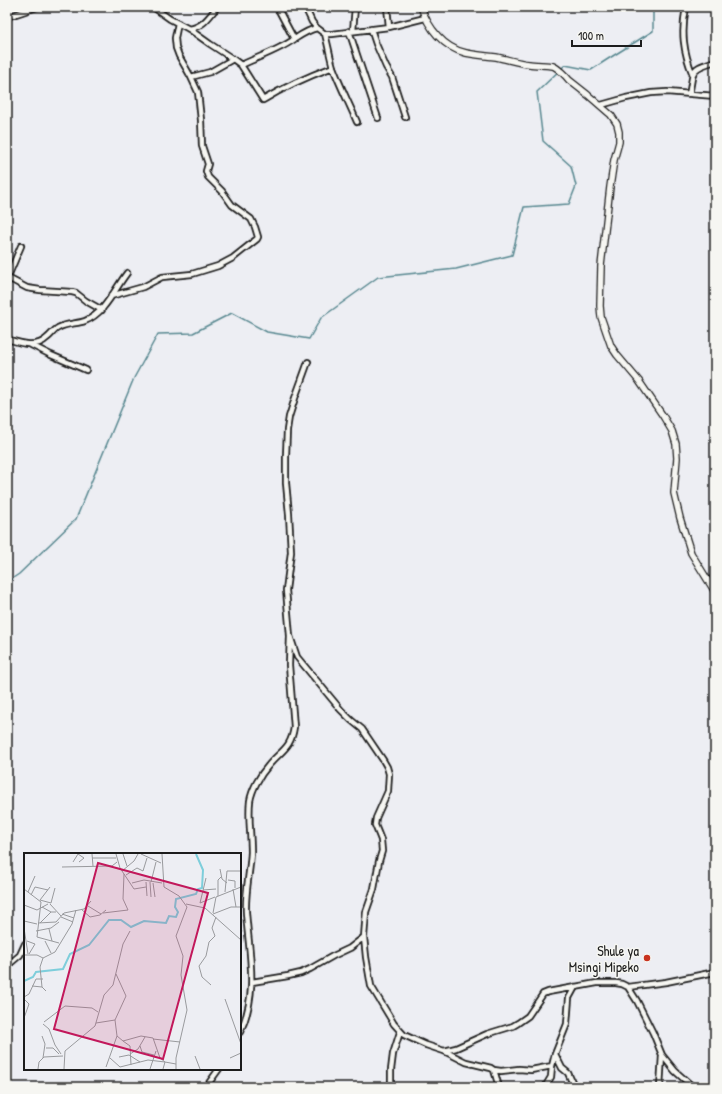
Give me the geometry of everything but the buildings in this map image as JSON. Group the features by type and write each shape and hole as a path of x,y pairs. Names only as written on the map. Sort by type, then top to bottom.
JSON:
{"street":[{"path":"7,17 37,7"},
{"path":"188,29 201,25 217,7"},
{"path":"277,7 294,39"},
{"path":"305,7 312,22 325,34 343,92 357,122"},
{"path":"355,7 351,31 378,118"},
{"path":"387,7 388,27"},
{"path":"421,7 425,18 441,40 460,52 497,57 527,64 553,66 601,105 611,115 617,124 619,142 614,160 610,187 601,266 601,317 611,346 639,381 672,431 676,444 677,458 674,493 680,518 691,554 715,592"},
{"path":"686,7 682,34 684,48 693,74"},
{"path":"155,8 234,59 241,65 263,100 294,83 334,67"},
{"path":"325,34 388,27 425,18"},
{"path":"111,296 143,287 162,277 192,274 218,266 234,258 258,237 251,219 232,205 208,177 206,172 208,164 202,146 198,92 192,77 179,56 176,48 175,38 178,23"},
{"path":"198,36 201,25"},
{"path":"241,65 281,47 307,31 317,28"},
{"path":"371,29 386,67 392,77 404,117"},
{"path":"192,77 210,72 234,59"},
{"path":"688,94 695,70 715,61"},
{"path":"601,105 651,93 667,92 715,96"},
{"path":"21,246 7,279 27,288 76,293 86,301 102,310"},
{"path":"31,345 44,341 58,327 96,316 102,310 126,273"},
{"path":"7,339 31,345 50,355 86,370"},
{"path":"241,1030 249,1007 252,982 250,944 246,912 251,854 250,800 266,767 286,747 292,736 294,726 289,665 290,636 286,590 290,552 289,514 286,483 287,430 289,417 308,362"},
{"path":"290,636 294,650 300,660 341,710 362,729 383,760 389,774 388,791 376,818 375,825 381,840 382,851 374,889 366,912 364,937 371,986 394,1024 404,1035 444,1051 466,1062 494,1070 531,1070 552,1066"},
{"path":"241,912 246,912"},
{"path":"252,982 301,973 350,948 364,937"},
{"path":"7,966 20,955 24,946"},
{"path":"628,987 666,982 715,972"},
{"path":"444,1051 456,1048 488,1034 513,1026 528,1016 543,994 555,990 597,983 608,982 622,984 628,987 637,1001 662,1055 693,1087"},
{"path":"545,1087 551,1077 555,1054 567,1024 570,998 575,987"},
{"path":"391,1087 393,1054 400,1032"},
{"path":"555,1054 562,1068 568,1073 573,1084 578,1087"},
{"path":"660,1087 662,1055"},
{"path":"206,1087 218,1070"},
{"path":"494,1070 499,1087"}],"waterway":[{"path":"7,582 19,574 76,519 134,378 158,334 193,333 232,313 267,332 309,339 321,318 378,277 456,269 512,255 524,207 569,204 576,186 571,166 543,141 537,92 565,65 591,70 653,31 653,7"}],"place":[{"name":"Shule ya Msingi Mipeko","path":"647,958"}]}
